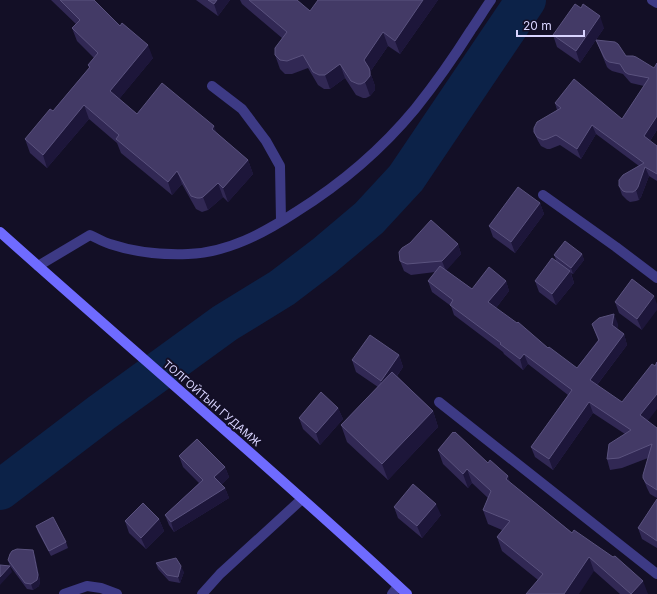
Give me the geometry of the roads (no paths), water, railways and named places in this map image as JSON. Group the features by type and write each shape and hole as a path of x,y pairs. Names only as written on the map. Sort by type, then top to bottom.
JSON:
{"main road":[{"name":"ТОЛГОЙТЫН ГУДАМЖ","path":"0,232 302,499 395,590 407,594"}],"street":[{"path":"38,266 90,235 110,244 134,249 162,254 189,254 216,250 262,233 317,199 369,157 393,134 415,109 433,85 491,0"},
{"path":"652,0 657,3"},
{"path":"212,86 242,109 266,141 280,166 281,221"},
{"path":"543,195 657,278"},
{"path":"439,402 657,574"},
{"path":"202,594 220,574 302,499"},
{"path":"64,594 87,586 101,588 117,594"}],"waterway":[{"path":"0,490 101,413 225,323 282,288 324,256 369,218 406,178 526,0"}]}
